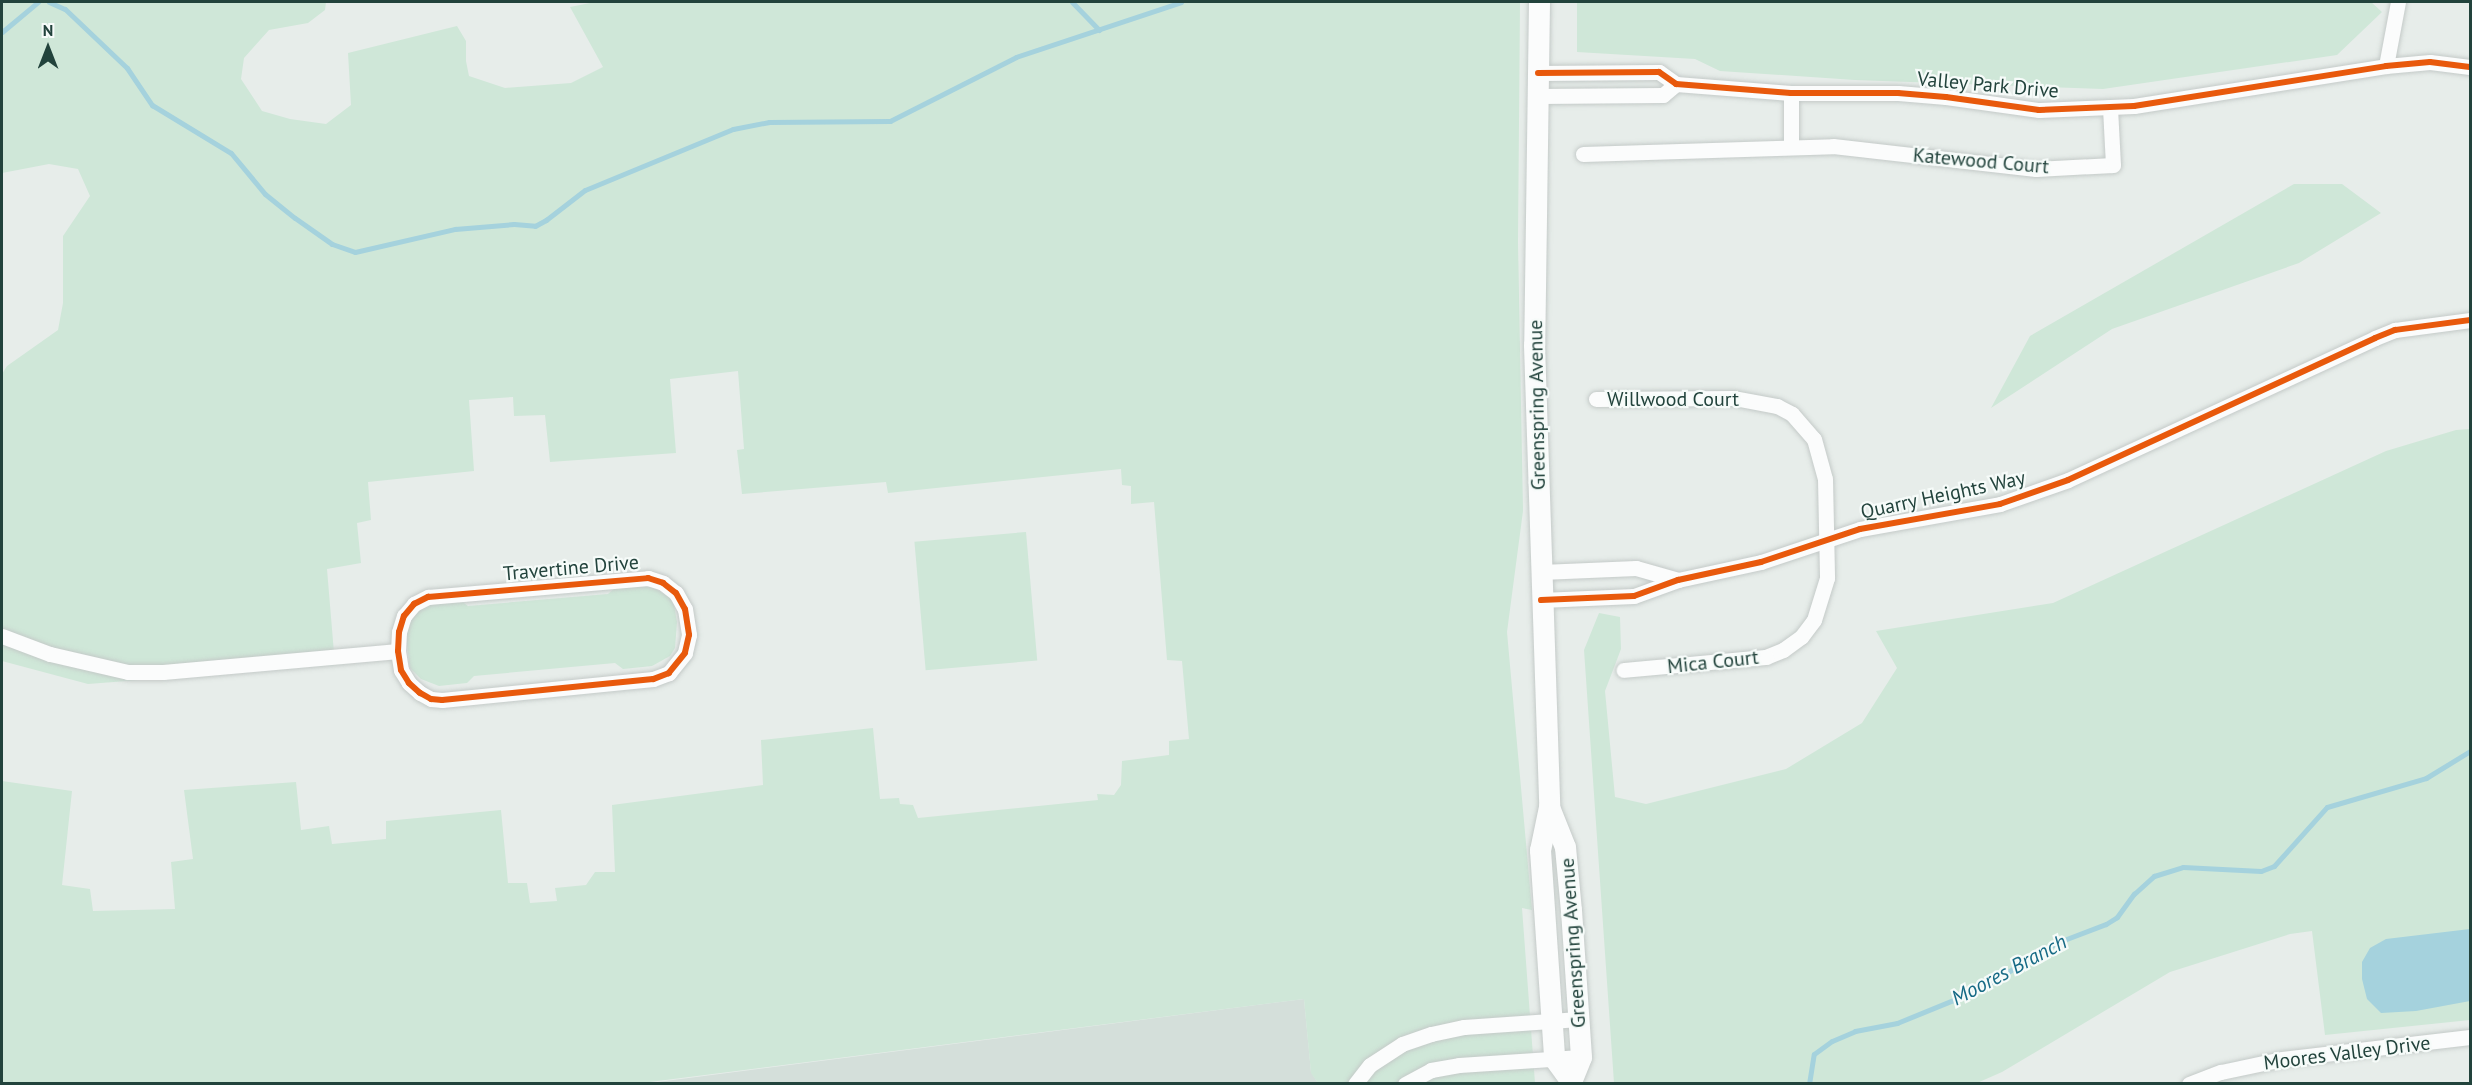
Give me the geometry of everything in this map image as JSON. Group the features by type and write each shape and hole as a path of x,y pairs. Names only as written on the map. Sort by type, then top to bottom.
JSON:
{"main road":[{"name":"Greenspring Avenue","path":"1539,2 1534,345 1549,807 1540,850 1554,1058 1570,1081"},
{"name":"Greenspring Avenue","path":"1549,807 1565,847 1579,1019 1581,1056 1570,1081"}],"street":[{"path":"2386,66 2398,2"},
{"name":"Valley Park Drive","path":"1539,73 1659,72 1676,84 1791,93 1898,93 2039,110 2110,107 2386,66 2430,62 2470,67"},
{"name":"Valley Park Drive","path":"1538,96 1663,95 1676,84"},
{"path":"1791,93 1791,146"},
{"name":"Katewood Court","path":"1582,154 1791,146 1876,149 1987,165 2036,169 2114,165 2110,107"},
{"name":"Quarry Heights Way","path":"1541,600 1634,596 1678,580 1761,562 1826,540 1889,523 2000,504 2068,480 2385,334 2418,326 2470,320"},
{"name":"Willwood Court","path":"1596,399 1734,398 1758,400 1792,414 1814,439 1821,458 1826,540"},
{"name":"Mica Court","path":"1624,670 1745,660 1766,657 1783,650 1802,637 1814,620 1822,601 1827,578 1826,540"},
{"name":"Quarry Heights Way","path":"1540,572 1636,568 1678,580"},
{"name":"Travertine Drive","path":"648,578 663,583 676,593 685,609 689,635 685,653 679,664 669,673 653,679 442,700 431,699 409,683 401,670 398,651 399,632 404,616 414,604 428,597 648,578"},
{"path":"2,636 50,654 128,672 163,672 398,651"},
{"path":"1355,1083 1370,1065 1394,1049 1431,1034 1464,1027 1579,1019"},
{"name":"Moores Valley Drive","path":"2189,1083 2220,1072 2282,1059 2470,1037"},
{"path":"1405,1083 1431,1070 1460,1065 1581,1056"}],"shaded area":[{"path":"1304,999 1311,1072 1318,1083 642,1084"}],"green space":[{"path":"2,2 326,2 325,10 308,23 269,30 244,58 241,79 262,111 290,119 326,124 351,105 348,53 457,26 466,41 469,76 505,88 571,83 603,67 570,7 595,2 1520,2 1518,242 1523,511 1507,632 1532,910 1522,908 1535,1083 1318,1083 1311,1073 1304,999 642,1083 2,1083 2,781 72,791 62,885 90,889 93,911 175,909 171,862 193,859 184,790 296,782 301,830 329,826 332,844 386,839 386,821 501,810 508,883 527,883 530,903 557,901 555,888 586,885 595,872 615,872 612,805 763,785 761,740 873,728 880,799 899,798 900,804 913,805 918,818 1098,800 1097,794 1114,795 1121,785 1122,761 1169,755 1169,741 1189,739 1182,661 1167,660 1154,502 1131,504 1131,486 1122,485 1121,469 888,493 886,482 742,494 737,450 744,449 738,371 670,379 676,453 550,462 545,415 514,416 513,397 469,400 474,471 368,482 371,520 357,523 361,563 327,569 335,665 88,684 2,661 2,374 7,366 58,330 63,303 63,236 90,196 78,169 49,164 2,173"},
{"path":"1577,2 2371,2 2382,12 2337,55 2103,89 1855,80 1720,71 1695,59 1577,52"},
{"path":"2294,184 2342,184 2381,213 2299,263 2112,329 1991,408 2030,336"},
{"path":"2470,429 2470,1020 2325,1035 2312,931 2290,934 2170,972 2002,1072 1977,1083 1614,1083 1584,650 1599,613 1620,617 1621,649 1605,691 1615,797 1646,804 1786,769 1862,723 1897,668 1876,631 2053,603 2386,451 2456,430"},
{"path":"1026,532 1037,661 926,670 914,542"},
{"path":"649,585 669,597 674,605 677,622 675,648 670,656 652,666 623,669 615,663 474,676 467,683 439,686 421,679 410,668 406,636 411,617 424,606 460,600 468,606 608,594 616,587"}],"water":[{"path":"2470,929 2470,1001 2416,1011 2381,1013 2367,999 2362,979 2362,962 2370,948 2386,939"}],"waterway":[{"path":"2,32 38,2"},
{"path":"49,2 65,9 127,68 152,105 231,153 265,194 295,218 332,244 355,252 455,229 514,224 535,226 585,190 733,129 769,122 890,121 1016,57 1181,2"},
{"path":"1072,2 1099,30"},
{"name":"Moores Branch","path":"1809,1084 1814,1054 1832,1041 1855,1031 1897,1023 1978,990 2056,943 2106,924 2117,917 2134,894 2154,876 2183,867 2261,871 2274,866 2327,807 2426,778 2470,751"}],"cycle path":[{"path":"1538,73 1659,72 1676,84 1791,93 1898,93 2039,110 2134,106 2386,66 2430,62 2470,67"},
{"path":"1541,600 1634,596 1678,580 1761,562 1860,529 2000,504 2068,480 2395,330 2470,320"},
{"path":"648,578 663,583 676,593 685,609 689,635 685,653 669,673 653,679 442,700 431,699 420,693 409,683 401,670 398,651 399,632 404,616 414,604 428,597 648,578"}]}
